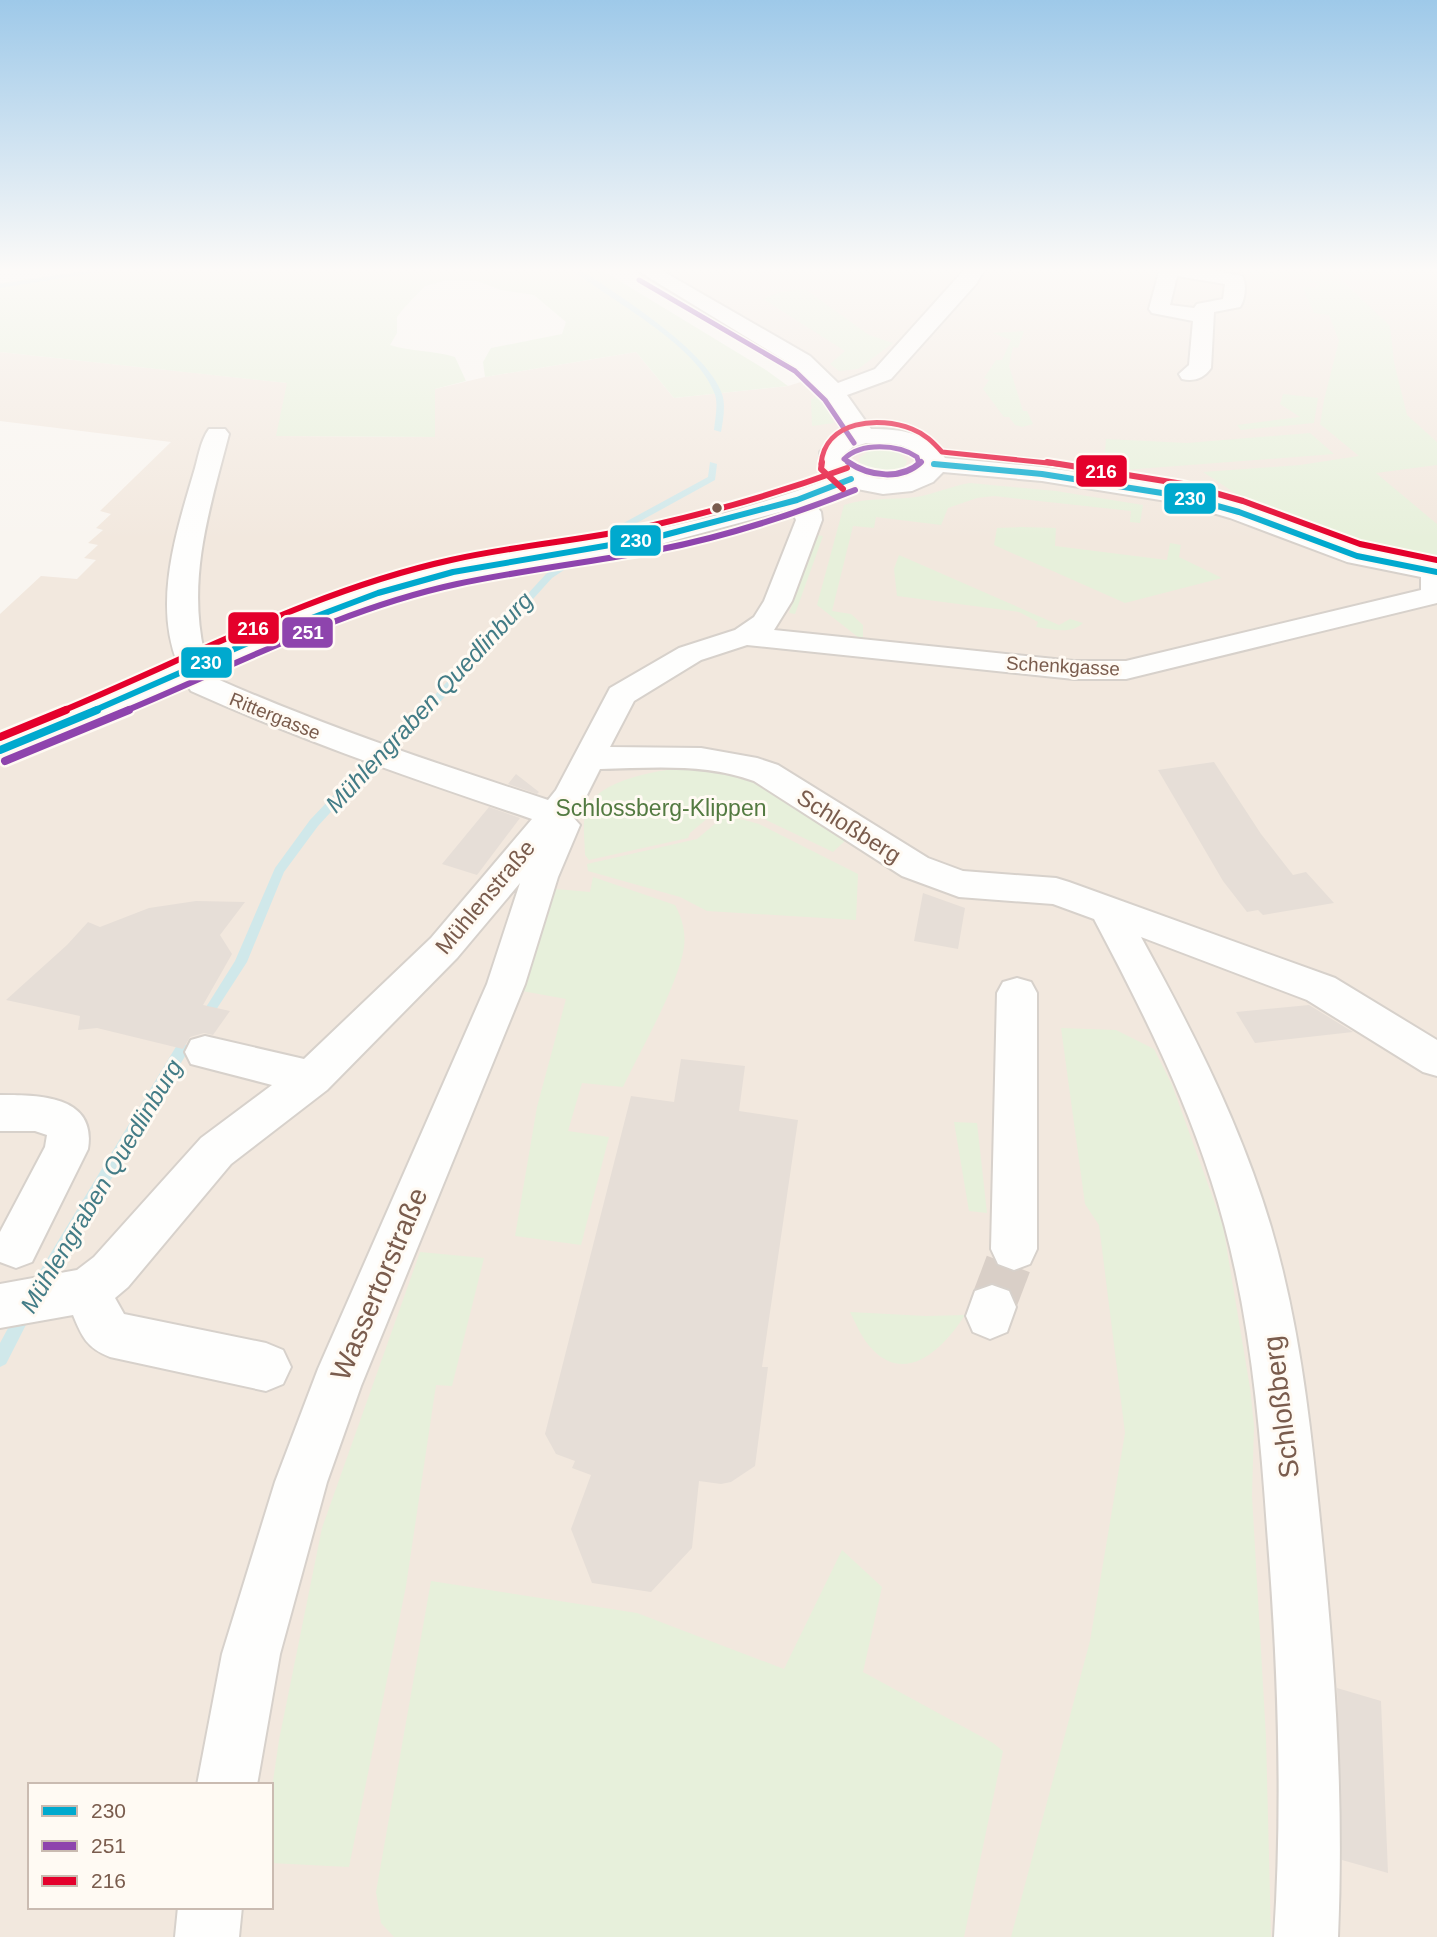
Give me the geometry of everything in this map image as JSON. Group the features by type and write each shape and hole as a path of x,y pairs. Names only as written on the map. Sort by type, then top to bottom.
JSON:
{"street":[{"path":"799,359 834,392 864,436"},
{"path":"834,392 883,374 896,359"},
{"path":"1190,374 1200,368 1200,359"},
{"path":"193,669 187,646 182,573 217,434"},
{"path":"864,436 889,436 913,442 929,452 934,464 924,478 905,484 873,485 851,479 832,464 832,452 844,442 864,436"},
{"path":"934,464 1030,473 1193,499 1239,512 1357,556 1436,572"},
{"path":"0,750 193,669 264,636 378,593 453,572 547,558 674,534 797,500 851,479"},
{"name":"Mühlenstraße","path":"72,1293 111,1272 188,1180 216,1152 312,1078 444,948 517,862 571,789 621,695 690,654 745,636 761,627 774,610 809,520 808,512 797,500"},
{"name":"Schenkgasse","path":"745,636 1074,670 1126,670 1435,595 1436,572"},
{"name":"Rittergasse","path":"193,669 202,684 212,690 374,754 571,789"},
{"name":"Schloßberg","path":"571,789 696,759 752,767 766,773 915,867 940,879 990,888 1056,891 1321,989 1437,1060"},
{"name":"Wassertorstraße","path":"227,1783 251,1654 298,1493 336,1386 506,984 540,877 563,828 571,789"},
{"name":"Schloßberg","path":"1108,910 1168,1022 1217,1135 1249,1228 1269,1309 1281,1393 1302,1623 1308,1748 1310,1884 1306,1937"},
{"path":"1014,1249 1017,993"},
{"path":"205,1052 312,1078"},
{"path":"0,1113 48,1114 61,1122 68,1134 66,1149 16,1247"},
{"path":"4,1305 72,1293 99,1318 110,1334 266,1367"},
{"path":"207,1937 210,1909"}],"shaded area":[{"path":"0,359 69,359 288,383 277,436 434,437 435,389 485,377 591,359 642,359 674,398 788,386 804,381 773,359 1437,359 1437,1937 0,1937 0,614 41,576 77,579 96,560 84,558 98,545 88,543 103,530 96,528 111,514 100,511 171,442 0,421"}],"green space":[{"path":"68,359 456,359 466,381 435,389 435,437 276,436 287,383"},
{"path":"484,359 591,359 485,377"},
{"path":"642,359 749,359 788,386 674,398"},
{"path":"835,359 871,359 858,369 839,371 830,364"},
{"path":"1010,359 1009,366 1023,411 1027,411 1033,424 1022,427 1015,425 1009,417 1004,417 983,389 989,380 984,378 996,360"},
{"path":"1334,359 1394,359 1407,415 1437,442 1437,465 1376,473 1437,524 1437,558 1390,551 1342,537 1238,495 1203,472 1300,465 1359,456 1320,424"},
{"path":"1283,394 1318,398 1314,423 1241,430 1237,425 1300,417 1280,404"},
{"path":"816,397 824,403 834,423 812,426 811,399"},
{"path":"1310,433 1334,454 1124,470 1104,464 1106,439 1187,443"},
{"path":"881,449 898,452 907,461 905,466 882,472 860,464 859,458 869,451"},
{"path":"970,483 1056,491 1143,505 1140,523 1130,522 1131,511 994,496 977,498 948,508 941,525 876,517 874,528 853,526 832,611 851,614 863,625 863,641 817,605 844,505 916,497"},
{"path":"997,528 1056,528 1055,546 1167,560 1170,543 1181,545 1179,557 1222,578 1125,603 994,545"},
{"path":"818,535 823,536 795,614 789,613"},
{"path":"899,555 1059,625 1070,619 1083,623 1067,630 1048,629 1036,627 1038,622 1019,612 897,596 894,569"},
{"name":"Schlossberg-Klippen","path":"698,767 758,782 847,839 833,852 764,819 732,808 716,811 690,833 688,838 589,860 585,855 585,817 588,806 596,796 622,781 638,776 670,769"},
{"path":"730,816 759,824 858,874 856,920 707,911 680,897 588,871 587,864 697,839 723,817"},
{"path":"593,877 675,905 683,925 684,947 667,998 623,1087 582,1083 568,1131 609,1137 581,1245 515,1236 537,1107 566,999 522,991 556,889 590,892"},
{"path":"1061,1028 1116,1030 1154,1049 1172,1085 1223,1226 1254,1426 1252,1496 1266,1737 1271,1937 1011,1937 1090,1641 1125,1433 1099,1225 1085,1204"},
{"path":"954,1122 977,1123 987,1213 969,1211"},
{"path":"420,1252 484,1258 452,1386 436,1385 406,1586 349,1867 273,1863 273,1783 279,1740 322,1528"},
{"path":"850,1312 965,1315 937,1349 912,1363 899,1364 886,1360 873,1350"},
{"path":"842,1550 882,1587 863,1672 1003,1751 964,1937 394,1937 381,1923 376,1892 431,1581 637,1613 784,1669"}],"building":[{"path":"1214,762 1261,834 1293,875 1306,872 1334,903 1263,915 1258,910 1247,912 1223,881 1158,770"},
{"path":"516,774 539,792 537,794 508,784"},
{"path":"489,807 520,818 477,875 442,864"},
{"path":"923,893 965,908 958,949 914,941"},
{"path":"196,901 245,902 220,935 232,954 203,1005 230,1011 213,1035 204,1033 190,1037 183,1049 97,1028 78,1030 80,1016 6,1000 67,945 88,922 100,927 149,908"},
{"path":"1309,1005 1353,1032 1255,1043 1236,1012"},
{"path":"681,1059 745,1066 739,1111 798,1120 762,1367 768,1367 755,1466 731,1482 721,1484 699,1481 692,1548 651,1592 592,1583 571,1529 591,1475 572,1468 575,1461 556,1454 545,1434 631,1096 674,1102"},
{"path":"1337,1688 1381,1701 1388,1873 1342,1860"}],"waterway":[{"name":"Mühlengraben Quedlinburg","path":"694,359 718,392 718,430"},
{"name":"Mühlengraben Quedlinburg","path":"212,1007 241,962 279,871 314,823 370,763 437,699 549,576 621,528 712,478 713,464"},
{"name":"Mühlengraben Quedlinburg","path":"37,1289 182,1049"},
{"name":"Mühlengraben Quedlinburg","path":"0,1359 25,1311"}],"tunnel":[{"path":"992,1307 1014,1249"}],"transit line":[{"name":"251","path":"775,359 795,371 825,400 854,443"},
{"name":"216","path":"843,489 821,469 823,450 833,436 850,427 870,423 892,424 913,429 931,439 942,452 1044,462 1183,484 1243,501 1360,544 1437,560"},
{"name":"251","path":"866,448 904,451 917,457 921,463 903,472 882,474 861,470 844,459 850,453 866,448"},
{"name":"230","path":"934,464 1042,474 1181,496 1239,512 1357,556 1437,572"},
{"name":"216","path":"0,737 159,671 260,625 375,581 451,560 654,525 793,488 847,468"},
{"name":"230","path":"0,750 164,682 264,636 378,593 453,572 657,537 797,500 851,479"},
{"name":"251","path":"5,761 169,693 269,647 382,605 456,584 660,549 800,512 855,490"}]}
